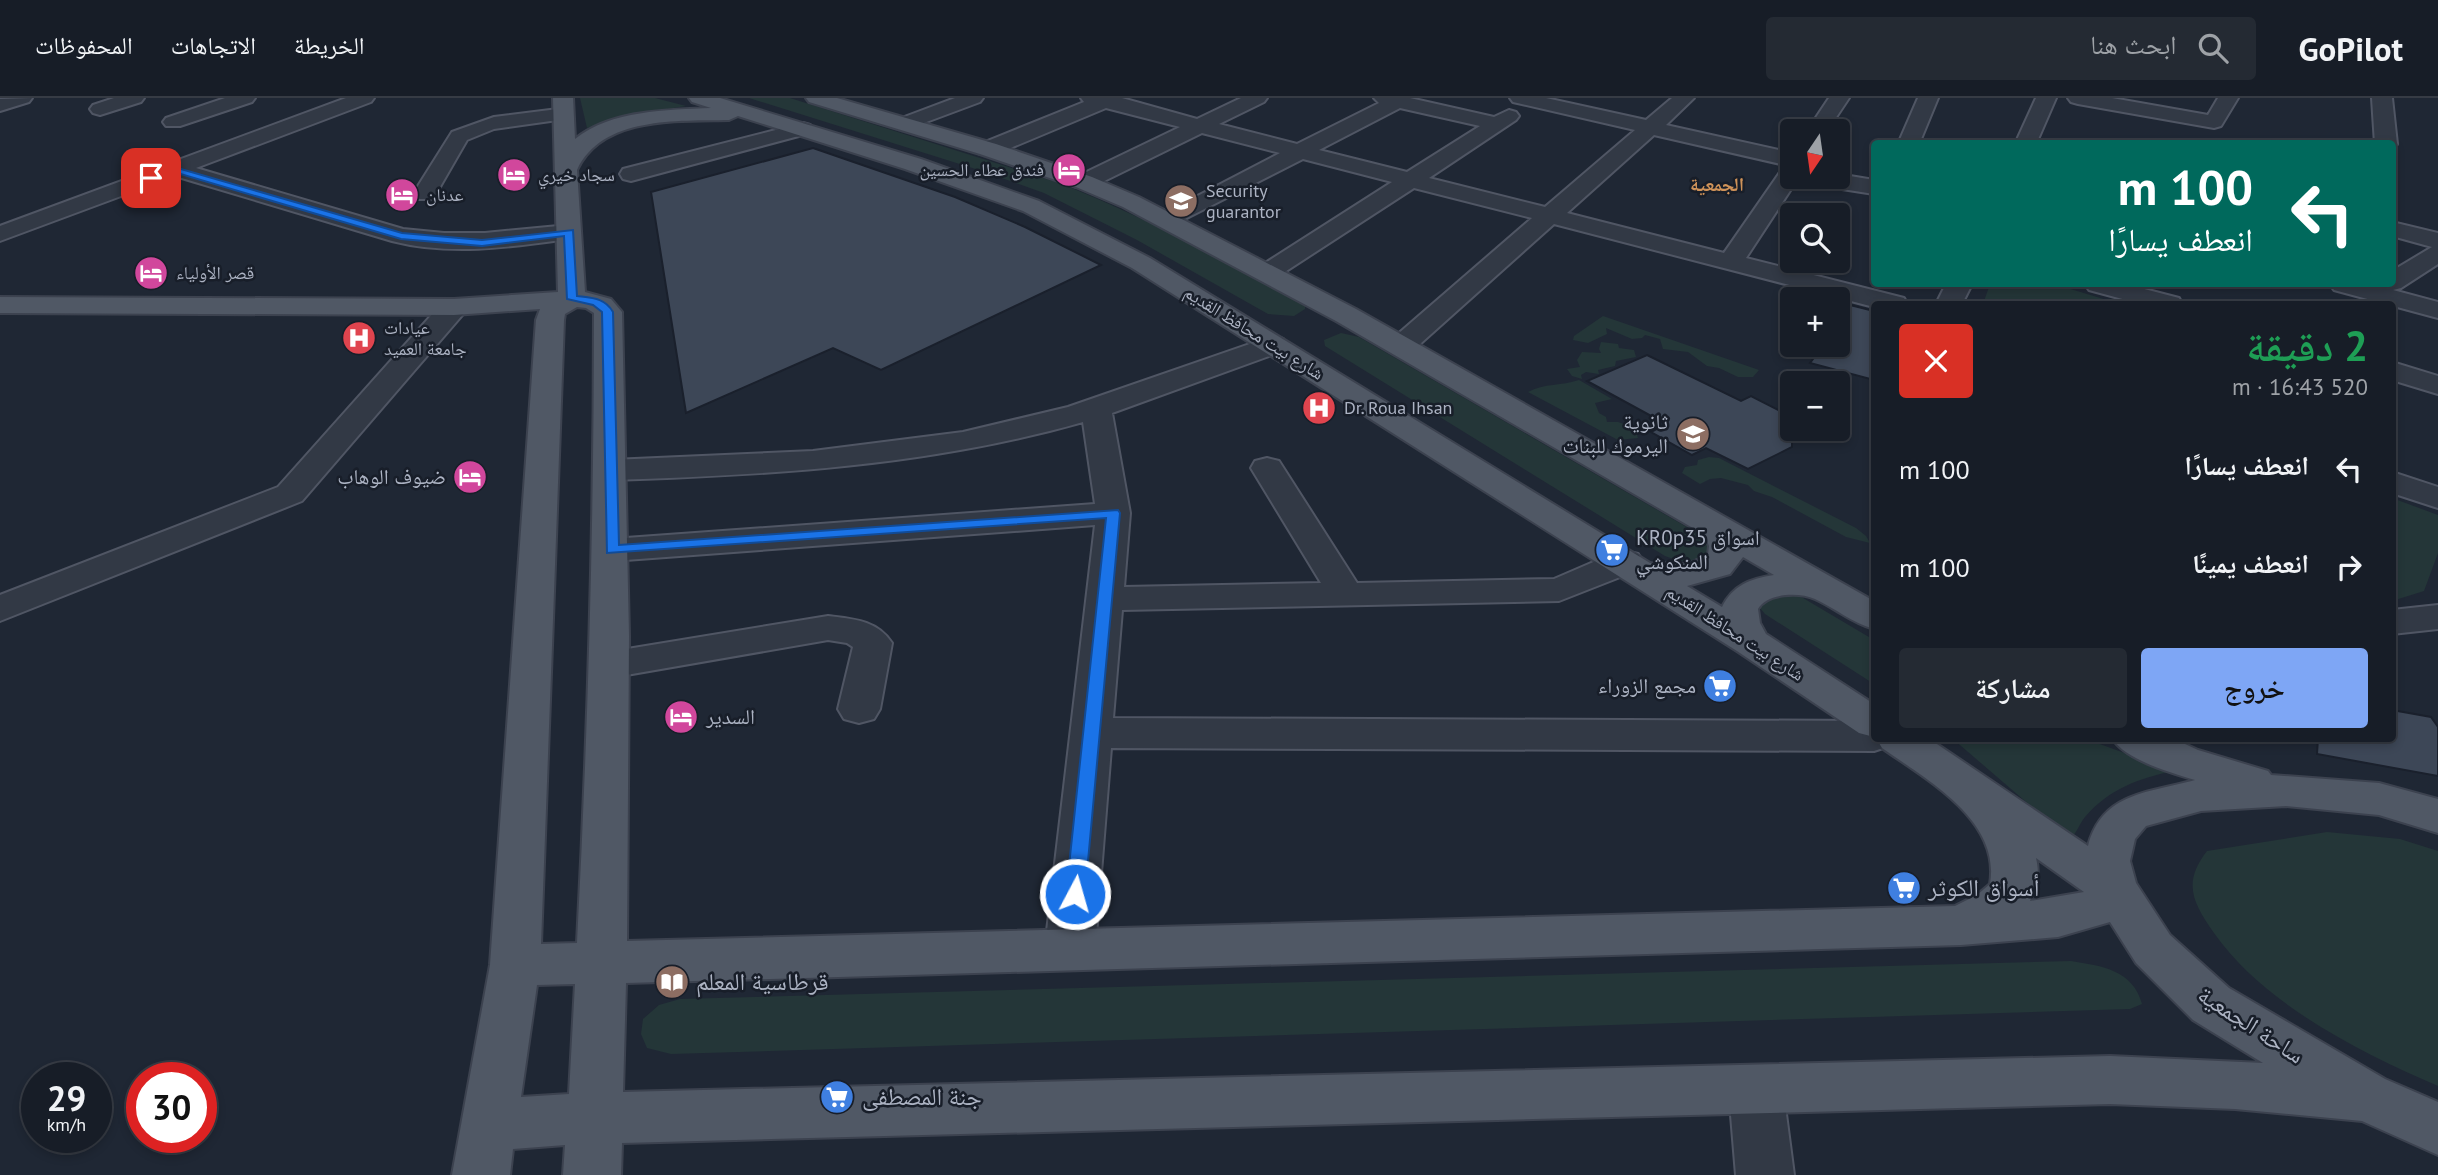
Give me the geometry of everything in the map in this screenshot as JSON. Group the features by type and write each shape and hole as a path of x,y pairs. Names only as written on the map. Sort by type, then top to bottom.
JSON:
{"main road":[{"path":"544,98 562,112 572,299"},
{"name":"شارع بيت محافظ القديم","path":"699,98 913,164 1031,206 1142,262 1633,567 1871,721"},
{"path":"825,99 1084,181 1169,220 1401,346 1871,615"},
{"path":"566,170 580,144 590,137 633,122 688,115 767,118"},
{"path":"572,299 553,310 550,320 515,965 484,1150 595,1118 2110,1080 2235,1086 2366,1097"},
{"path":"0,305 454,307 572,299 604,306 608,312 612,550 602,961 592,1175"},
{"path":"1633,567 1681,577 1713,569 1723,561 1727,551 1726,540 1720,529"},
{"path":"1751,642 1738,615 1741,603 1750,593 1782,583 1824,588"},
{"path":"515,965 1961,925 2036,920 2080,913 2105,902 2114,888 1903,742"},
{"path":"2149,742 2221,775 2286,790"},
{"path":"1961,925 1992,910 2008,897 2015,880 2014,863 2006,841 1977,797 1964,783"},
{"name":"ساحة الجمعية","path":"2438,816 2379,799 2286,790 2201,795 2131,814 2113,833 2107,861 2114,888 2153,949 2211,1004 2366,1097 2438,1129"}],"street":[{"path":"0,105 22,98"},
{"path":"100,109 134,98"},
{"path":"173,122 245,98"},
{"path":"5,229 364,98"},
{"path":"906,123 974,98"},
{"path":"1084,181 1257,98"},
{"path":"1401,346 1682,98"},
{"path":"1824,119 1836,98"},
{"path":"1910,140 1927,98"},
{"path":"2033,140 2046,98"},
{"path":"2078,98 2214,122 2228,98"},
{"path":"2382,98 2386,140"},
{"path":"988,149 1102,99 1882,301"},
{"path":"1169,220 1301,152 1391,99 1498,124"},
{"path":"1268,272 1498,124 1525,99 1651,128 1780,167"},
{"path":"425,194 463,133 562,112"},
{"path":"631,174 803,129"},
{"path":"174,169 401,236 482,243 569,232"},
{"path":"1850,182 1871,186"},
{"path":"1731,262 1782,189"},
{"path":"2396,230 2438,241"},
{"path":"2396,280 2438,253"},
{"path":"2109,287 2158,301"},
{"path":"2388,287 2438,310"},
{"path":"0,609 290,494 454,307"},
{"path":"612,470 790,462 902,450 1012,432 1096,409 1273,345"},
{"path":"2396,372 2438,385"},
{"path":"1070,948 1113,513 1096,409"},
{"path":"1266,468 1347,594"},
{"path":"2396,483 2438,498"},
{"path":"612,550 1113,513"},
{"path":"1105,599 1559,590 1633,567"},
{"path":"2396,622 2438,617"},
{"path":"609,665 828,628 858,632 873,642 859,709"},
{"path":"1091,733 1871,736"},
{"path":"1755,1091 1765,1175"}],"shaded area":[{"path":"580,98 655,98 686,106 625,116 587,128"},
{"path":"749,98 790,98 1056,182 1178,237 1298,299 1305,309 1294,316 1268,314 1137,240 1044,193"},
{"path":"1989,287 2064,287 2110,301 1984,301"},
{"path":"1603,316 1759,370 1753,377 1738,377 1719,368 1707,366 1688,352 1663,349 1660,339 1645,335 1632,339 1606,328 1607,334 1588,343 1573,340 1574,336"},
{"path":"1341,333 1359,337 1697,533 1710,544 1709,555 1688,561 1665,556 1325,346 1324,340"},
{"path":"1601,342 1634,350 1636,357 1616,361 1615,366 1598,370 1599,374 1586,372 1581,375 1582,379 1572,376 1567,369 1580,367 1577,360 1582,352 1601,353"},
{"path":"1579,380 1612,399 1595,403 1607,422 1618,422 1635,428 1638,438 1618,440 1528,392 1540,387"},
{"path":"1719,458 1856,528 1870,543 1846,537 1772,497 1754,491 1748,485 1721,478 1700,484 1682,473 1685,467 1697,465 1698,460"},
{"path":"2396,499 2438,515 2438,553 2424,591 2396,600"},
{"path":"1764,595 1798,595 1871,638 1871,682 1765,614 1759,607"},
{"path":"1956,742 2094,742 2174,771 2137,781 2114,792 2094,807 2069,839"},
{"path":"2327,832 2400,839 2438,851 2438,1086 2377,1058 2286,1004 2235,959 2214,933 2196,902 2193,893 2195,873 2207,851"},
{"path":"2071,961 2105,968 2124,977 2138,993 2142,1004 2130,1009 671,1054 647,1048 641,1034 643,1019 659,1005 680,999"}],"building":[{"path":"813,148 955,197 1025,227 1101,265 881,370 833,348 686,413 651,192"},
{"path":"1850,305 1871,310 1871,379 1850,374 1850,371 1810,363 1814,357 1850,357"},
{"path":"1647,355 1741,401 1751,396 1780,411 1780,441 1792,441 1792,447 1748,469 1706,448 1692,455 1651,432 1666,424 1587,381"},
{"path":"2396,711 2431,717 2438,727 2438,776 2317,754 2318,742 2396,742"}],"place":[{"name":"فندق عطاء الحسين","path":"1069,170"},
{"name":"سجاد خيري","path":"514,175"},
{"name":"عدنان","path":"402,195"},
{"name":"Security guarantor","path":"1181,201"},
{"name":"قصر الأولياء","path":"151,273"},
{"name":"عيادات جامعة العميد","path":"359,338"},
{"name":"Dr. Roua Ihsan","path":"1319,408"},
{"name":"ثانوية اليرموك للبنات","path":"1693,434"},
{"name":"ضيوف الوهاب","path":"470,477"},
{"name":"KR0p35 اسواق المنكوشي","path":"1612,550"},
{"name":"مجمع الزوراء","path":"1720,686"},
{"name":"السدير","path":"681,717"},
{"name":"أسواق الكوثر","path":"1904,888"},
{"name":"قرطاسية المعلم","path":"672,982"},
{"name":"جنة المصطفى","path":"837,1097"}],"district":[{"name":"الجمعية","path":"1717,184"}],"route":[{"path":"151,178 174,169 419,239 482,243 569,232 572,299 595,302 604,306 608,312 612,550 1113,513 1075,894"}]}
